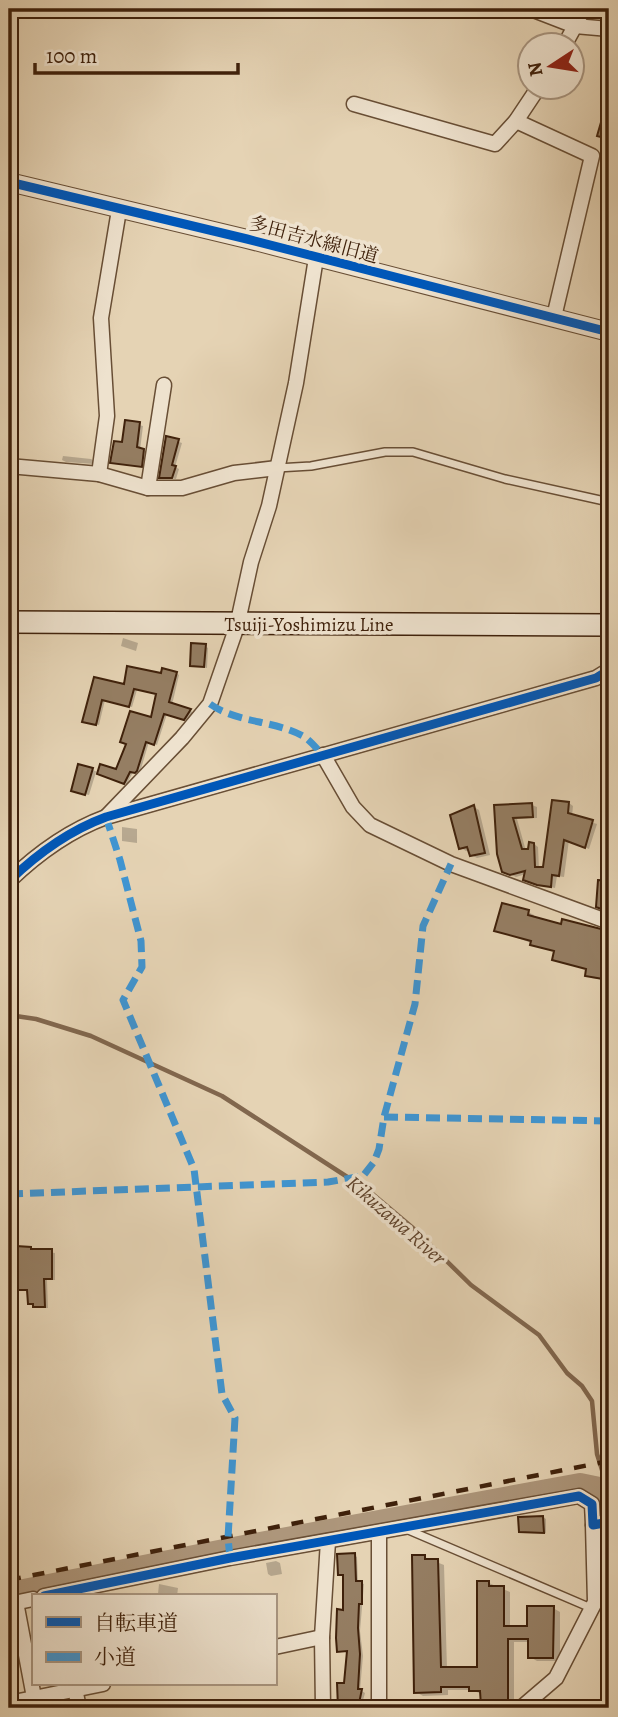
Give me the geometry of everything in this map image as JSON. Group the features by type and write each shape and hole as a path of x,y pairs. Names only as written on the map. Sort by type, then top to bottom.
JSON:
{"main road":[{"name":"Tsuiji-Yoshimizu Line","path":"9,622 609,625"}],"street":[{"path":"531,9 575,26 609,29"},
{"path":"572,32 575,26"},
{"path":"354,104 495,145 529,102"},
{"path":"516,121 592,156 554,317"},
{"name":"多田吉水線旧道","path":"9,182 247,239 609,332"},
{"path":"99,474 107,416 101,318 119,210"},
{"path":"106,817 182,738 209,704 237,623 251,562 269,506 296,383 316,258"},
{"path":"148,488 163,385"},
{"path":"9,466 99,474 148,488 182,488 234,473 277,468"},
{"path":"9,881 33,858 61,838 106,817 596,678 609,670"},
{"path":"323,755 353,807 370,825 451,863 609,922"},
{"path":"58,1594 230,1558 579,1496 592,1504 595,1602 556,1678 521,1708"},
{"path":"593,1525 609,1522"},
{"path":"379,1533 379,1708"},
{"path":"323,1708 322,1637 328,1541"},
{"path":"32,1599 12,1603 35,1703"},
{"path":"276,1647 322,1637"},
{"path":"9,1703 35,1703 75,1687 79,1708"}],"lane":[{"path":"575,26 591,9"},
{"path":"277,468 311,466 385,452 413,452 505,479 609,502"},
{"path":"405,1529 592,1608"}],"building":[{"path":"606,105 609,105 609,139 597,136"},
{"path":"125,420 140,422 137,447 144,449 142,467 110,463 114,441 122,442"},
{"path":"166,436 179,439 172,465 176,466 172,478 159,478"},
{"path":"191,643 206,644 204,667 190,666"},
{"path":"127,666 161,673 162,668 177,672 169,702 191,709 184,720 164,714 154,745 146,742 137,771 130,772 124,784 97,774 100,764 116,769 126,744 120,742 130,711 151,717 156,694 134,689 129,707 102,700 96,725 82,722 94,677 124,684"},
{"path":"78,764 93,768 85,795 71,791"},
{"path":"552,800 569,802 568,813 593,820 585,848 564,840 559,876 552,875 551,887 523,880 525,871 510,875 502,872 497,854 494,805 532,803 533,817 513,818 522,849 528,849 529,842 534,843 535,867 543,867"},
{"path":"474,805 485,853 470,856 467,847 459,849 450,815"},
{"path":"598,880 609,881 609,912 596,907"},
{"path":"502,903 529,910 528,915 561,924 562,919 609,931 609,980 585,976 586,969 552,960 554,951 530,945 531,941 494,931"},
{"path":"16,1246 52,1249 52,1279 44,1279 45,1307 28,1304 27,1290 15,1290"},
{"path":"543,1516 544,1533 519,1532 518,1517"},
{"path":"355,1553 356,1581 362,1581 358,1628 358,1689 362,1689 358,1708 338,1708 337,1683 344,1683 347,1651 337,1652 337,1609 343,1610 343,1575 338,1575 337,1554"},
{"path":"412,1555 438,1559 441,1667 477,1667 477,1581 489,1581 489,1586 504,1586 504,1626 527,1626 527,1606 554,1606 553,1658 528,1658 528,1639 508,1639 508,1706 481,1706 480,1691 469,1691 469,1687 441,1687 441,1692 414,1693"}],"waterway":[{"name":"Kikuzawa River","path":"9,1015 36,1019 91,1036 222,1096 369,1191 413,1228 471,1285 539,1335 567,1373 582,1386 592,1401 597,1454 608,1489"},
{"name":"Kikuzawa River","path":"9,1594 249,1546 580,1485 609,1491"}],"railway":[{"path":"9,1580 609,1461"}],"marked path":[{"path":"210,704 232,715 280,727 303,736 323,755"},
{"path":"106,817 141,941 142,967 123,1000 194,1169 222,1394 235,1418 228,1538 230,1558"},
{"path":"9,1194 328,1182 363,1176 374,1162 379,1149 384,1117 415,1004 423,926 451,864"},
{"path":"384,1117 609,1121"}],"cycle path":[{"path":"9,182 247,239 609,332"},
{"path":"9,881 54,844 106,817 596,678 609,670"},
{"path":"54,1594 230,1558 579,1496 592,1504 593,1525 609,1522"}]}
